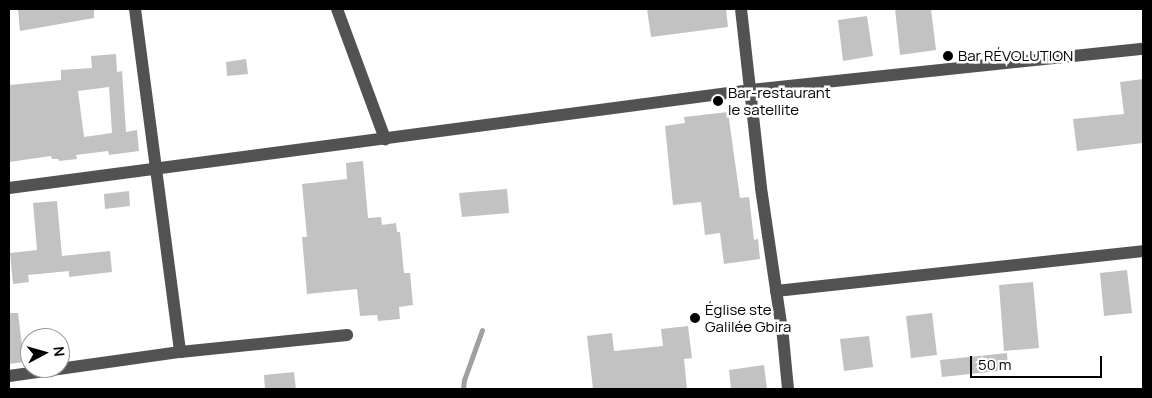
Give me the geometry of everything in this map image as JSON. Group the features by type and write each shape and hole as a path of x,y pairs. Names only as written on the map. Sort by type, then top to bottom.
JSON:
{"street":[{"path":"135,9 180,352"},
{"path":"337,9 385,139"},
{"path":"741,9 761,188 788,389"},
{"path":"9,188 750,90 1143,49"},
{"path":"776,291 1143,251"},
{"path":"9,376 180,352 347,335"}],"building":[{"path":"18,9 94,9 94,18 20,31"},
{"path":"647,9 726,9 728,27 651,37"},
{"path":"895,9 931,9 936,50 900,55"},
{"path":"867,16 873,56 843,61 838,20"},
{"path":"116,54 117,72 122,71 126,132 137,130 139,151 109,155 108,151 76,155 77,159 59,161 58,159 52,159 51,156 9,162 9,85 61,80 61,70 92,68 91,56","holes":["109,87 112,133 84,137 78,91"]},
{"path":"246,59 248,74 227,76 226,62"},
{"path":"1143,79 1143,143 1077,151 1073,119 1124,114 1120,82"},
{"path":"728,112 740,198 749,197 754,240 758,239 760,259 724,264 720,233 705,235 701,202 673,205 665,126 685,123 684,117"},
{"path":"363,161 368,218 381,217 382,225 396,223 397,232 400,232 404,273 410,273 413,305 399,307 400,319 378,321 377,315 360,316 357,289 307,294 302,237 307,237 302,184 347,179 346,163"},
{"path":"507,189 509,213 462,217 459,193"},
{"path":"129,191 130,206 105,209 104,194"},
{"path":"57,201 62,256 110,251 112,272 69,277 69,271 28,275 29,282 13,284 10,253 37,250 33,203"},
{"path":"1127,270 1132,313 1104,316 1100,273"},
{"path":"1033,282 1039,348 1004,351 999,285"},
{"path":"9,313 18,313 20,363 9,364"},
{"path":"932,313 937,355 911,358 906,316"},
{"path":"688,326 692,358 684,359 687,389 593,389 587,336 612,333 614,351 663,346 661,329"},
{"path":"869,336 873,367 844,371 840,339"},
{"path":"1007,353 1008,370 942,377 940,360"},
{"path":"764,365 767,389 731,389 729,370"},
{"path":"294,372 296,389 265,389 264,375"}],"waterway":[{"path":"463,389 464,380 482,330"}],"place":[{"name":"Bar RÉVOLUTION","path":"948,56"},
{"name":"Bar-restaurant le satellite","path":"718,101"},
{"name":"Église ste Galilée Gbira","path":"695,318"}]}
